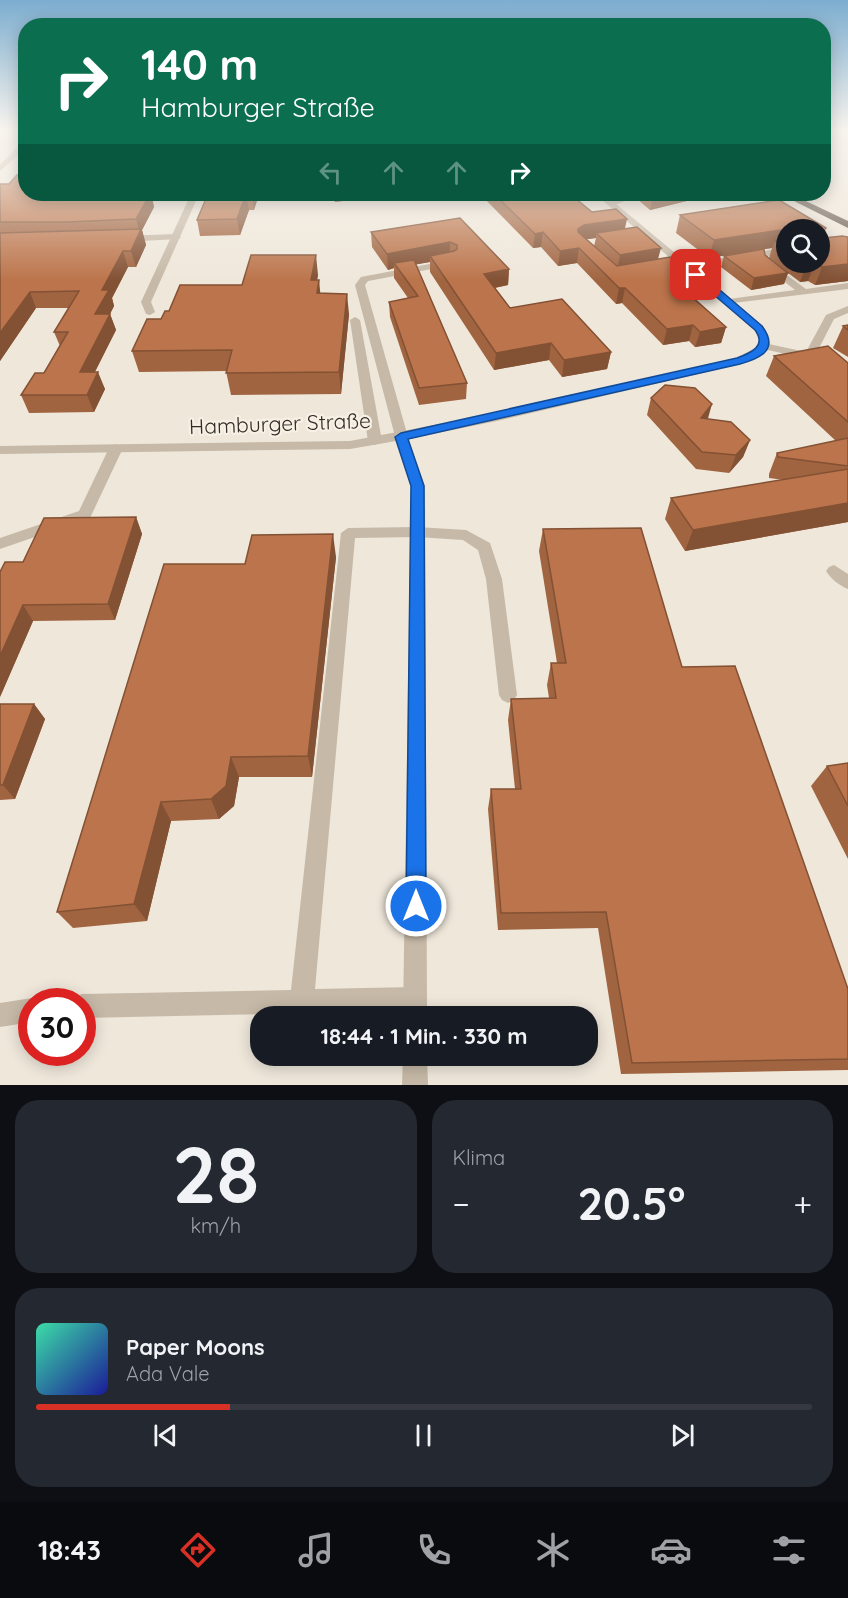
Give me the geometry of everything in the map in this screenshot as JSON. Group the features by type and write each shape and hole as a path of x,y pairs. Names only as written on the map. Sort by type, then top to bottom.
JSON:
{"highway":[{"path":"799,201 848,225"},
{"path":"819,201 848,215"}],"street":[{"path":"150,312 146,302 192,201"},
{"path":"609,201 759,328 765,336 764,346 823,359 848,375"},
{"path":"612,203 618,201"},
{"path":"639,237 650,235"},
{"path":"108,240 176,237"},
{"path":"672,266 686,266 776,252"},
{"path":"696,275 776,260"},
{"path":"766,262 804,292"},
{"path":"415,1006 418,486 401,437 360,285 365,279 450,263"},
{"path":"729,302 848,286"},
{"path":"810,355 830,317 848,309"},
{"path":"355,320 375,441"},
{"name":"Hamburger Straße","path":"2,453 116,448 350,445 401,437 740,361 757,355 764,346"},
{"path":"0,544 85,514 116,448"},
{"path":"302,1001 348,533 417,532 466,535 485,547 494,579 507,695"},
{"path":"834,571 848,583"},
{"path":"96,1006 302,1001 383,1006"},
{"path":"0,1015 18,1012"},
{"path":"415,1066 415,1085"}],"building":[{"path":"13,180 18,180 18,201 146,201 136,219 0,222 0,184 9,184"},
{"path":"205,201 243,201 237,219 197,220"},
{"path":"501,201 579,201 592,212 616,209 627,219 584,225 578,229 578,232 617,266 670,257 693,277 673,280 726,327 700,332 693,325 667,329 625,288 619,288 579,248 560,251 543,232 535,234"},
{"path":"781,201 811,219 776,219 776,231 714,240 680,215"},
{"path":"460,218 509,269 484,274 510,308 562,299 611,352 564,360 551,343 496,353 430,256 454,251 457,245 450,242 387,254 371,232"},
{"path":"637,227 661,248 620,255 596,233"},
{"path":"141,229 131,251 123,251 102,290 109,290 95,314 110,314 80,372 98,372 87,395 21,395 35,373 44,373 68,332 54,332 79,291 30,292 0,333 0,233"},
{"path":"830,237 848,237 848,264 830,266"},
{"path":"764,249 765,255 776,264 776,273 788,273 754,278 724,256"},
{"path":"251,255 316,255 311,280 319,280 317,293 347,294 339,372 226,373 232,350 132,351 147,319 161,319 165,311 169,311 180,285 242,285"},
{"path":"414,260 467,383 419,388 389,302 418,296 394,263"},
{"path":"828,346 848,363 848,422 774,356"},
{"path":"665,385 695,388 712,404 701,418 731,422 750,440 736,455 702,452 651,398"},
{"path":"848,438 848,466 778,457 777,453"},
{"path":"848,469 848,503 693,530 671,498"},
{"path":"136,517 108,604 23,605 0,656 0,572 5,562 23,562 44,518"},
{"path":"641,528 682,667 735,666 848,989 848,1059 632,1063 606,912 501,913 491,789 521,789 511,699 556,698 551,663 566,663 543,529"},
{"path":"333,534 308,756 231,757 226,786 211,799 161,802 134,904 57,912 164,564 245,564 252,535"},
{"path":"0,704 34,704 3,785 0,785"},
{"path":"848,763 848,806 827,766"}],"route":[{"path":"416,906 418,486 401,437 740,361 757,355 764,346 765,336 759,328 696,275"}]}
